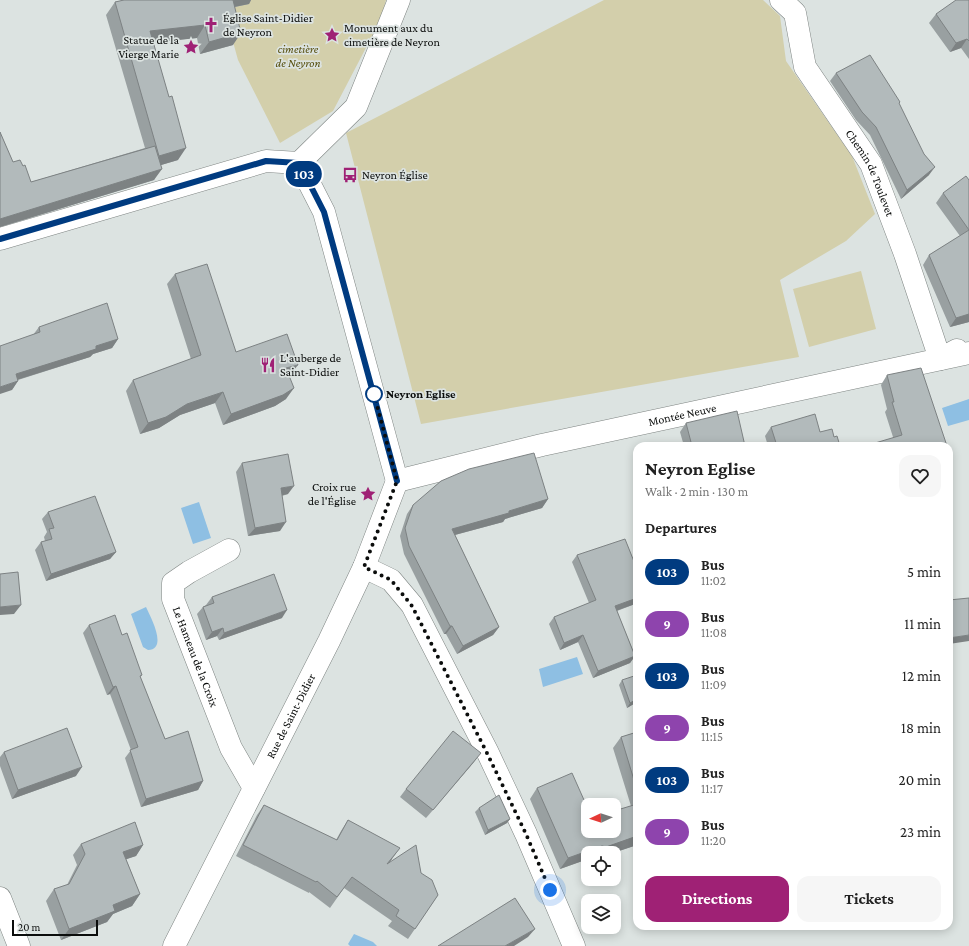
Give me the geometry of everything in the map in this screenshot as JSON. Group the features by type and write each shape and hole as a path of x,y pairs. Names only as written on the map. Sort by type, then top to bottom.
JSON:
{"street":[{"path":"0,239 266,161 299,163 356,107 400,0"},
{"name":"Chemin de Toulevet","path":"781,0 795,13 805,67 871,164 905,254 940,359"},
{"path":"299,163 324,212 397,481"},
{"path":"940,359 969,343"},
{"name":"Montée Neuve","path":"397,481 542,445 969,353"},
{"name":"Rue de Saint-Didier","path":"174,946 329,641 364,567 397,481"},
{"name":"Le Hameau de la Croix","path":"229,550 189,572 173,583 173,599 231,748 254,788"},
{"path":"364,567 391,580 412,606 500,778 526,834 574,946"},
{"path":"0,898 18,946"}],"green space":[{"name":"cimetière de Neyron","path":"248,0 386,0 381,19 333,111 280,143 238,60 224,9 248,4"},
{"path":"604,0 763,0 780,16 786,61 852,156 875,214 846,241 780,280 799,357 421,424 346,133"},
{"path":"861,271 876,329 809,347 793,289"}],"water":[{"path":"969,399 969,420 948,426 942,408"},
{"path":"199,502 211,538 193,544 181,508"},
{"path":"146,607 154,625 157,639 157,644 154,648 148,650 143,647 131,614"},
{"path":"577,657 583,674 543,687 539,669"},
{"path":"354,934 373,942 377,946 350,946 348,944"}],"building":[{"path":"124,0 233,0 241,33 209,42 205,25 150,31 169,97 172,96 186,148 159,156 115,2"},
{"path":"956,0 969,0 969,41 967,39 956,43 936,14"},
{"path":"870,55 900,102 899,103 924,154 935,167 907,190 876,127 862,112 836,73"},
{"path":"0,132 13,162 20,160 23,166 25,165 31,182 155,146 162,169 0,219"},
{"path":"966,176 969,180 969,230 943,193"},
{"path":"969,230 969,314 956,318 929,255"},
{"path":"207,264 236,352 287,334 298,365 286,368 294,388 283,395 231,414 223,392 187,404 166,417 148,423 133,380 201,355 175,274"},
{"path":"107,303 118,339 96,346 96,349 16,374 18,381 0,387 0,346 40,332 39,327"},
{"path":"921,368 946,442 878,442 902,435 892,402 894,402 887,375"},
{"path":"737,411 744,442 691,442 686,423"},
{"path":"815,414 820,432 832,429 834,437 837,436 839,442 776,442 771,427"},
{"path":"534,453 548,499 509,511 509,513 452,529 499,627 463,646 452,626 450,626 409,546 405,528 413,505 441,481 469,469"},
{"path":"288,454 294,486 281,488 286,522 255,528 242,463"},
{"path":"95,496 116,552 51,574 41,542 52,539 49,529 54,528 48,512"},
{"path":"625,539 633,559 633,599 615,606 633,651 633,657 598,671 583,635 564,643 554,617 596,600 577,555"},
{"path":"18,572 21,605 0,607 0,574"},
{"path":"274,574 287,610 224,633 223,628 212,632 203,607 214,603 212,597"},
{"path":"969,598 969,635 953,637 953,600"},
{"path":"115,615 122,635 127,633 142,675 140,676 165,739 188,731 203,781 146,799 130,750 138,747 116,686 113,687 89,625"},
{"path":"633,676 633,701 630,703 622,680"},
{"path":"67,728 82,767 18,790 4,752"},
{"path":"453,731 481,753 433,810 406,789"},
{"path":"633,733 633,777 621,737"},
{"path":"572,773 583,798 581,798 581,838 621,838 621,809 633,805 633,837 609,846 581,846 581,853 568,858 537,788"},
{"path":"499,795 510,819 488,830 479,808"},
{"path":"264,805 337,840 348,820 400,848 387,864 416,845 421,873 432,880 438,895 415,929 396,916 399,910 352,877 337,897 317,881 316,882 243,845"},
{"path":"135,822 143,845 123,852 140,894 113,905 115,911 69,929 54,889 69,884 85,854 81,844"},
{"path":"515,898 535,929 505,946 438,946"}],"bus line":[{"name":"103","path":"0,239 173,190 213,176 266,161 299,163 324,212 397,481"}],"place":[{"name":"Église Saint-Didier de Neyron","path":"211,25"},
{"name":"Monument aux du cimetière de Neyron","path":"332,35"},
{"name":"Statue de la Vierge Marie","path":"191,47"},
{"name":"Neyron Église","path":"350,175"},
{"name":"L'auberge de Saint-Didier","path":"268,365"},
{"name":"Neyron Eglise","path":"374,394"},
{"name":"Croix rue de l'Église","path":"368,494"}],"route":[{"path":"374,394 397,481 364,567 391,580 412,606 486,751 526,834 550,890"}]}
